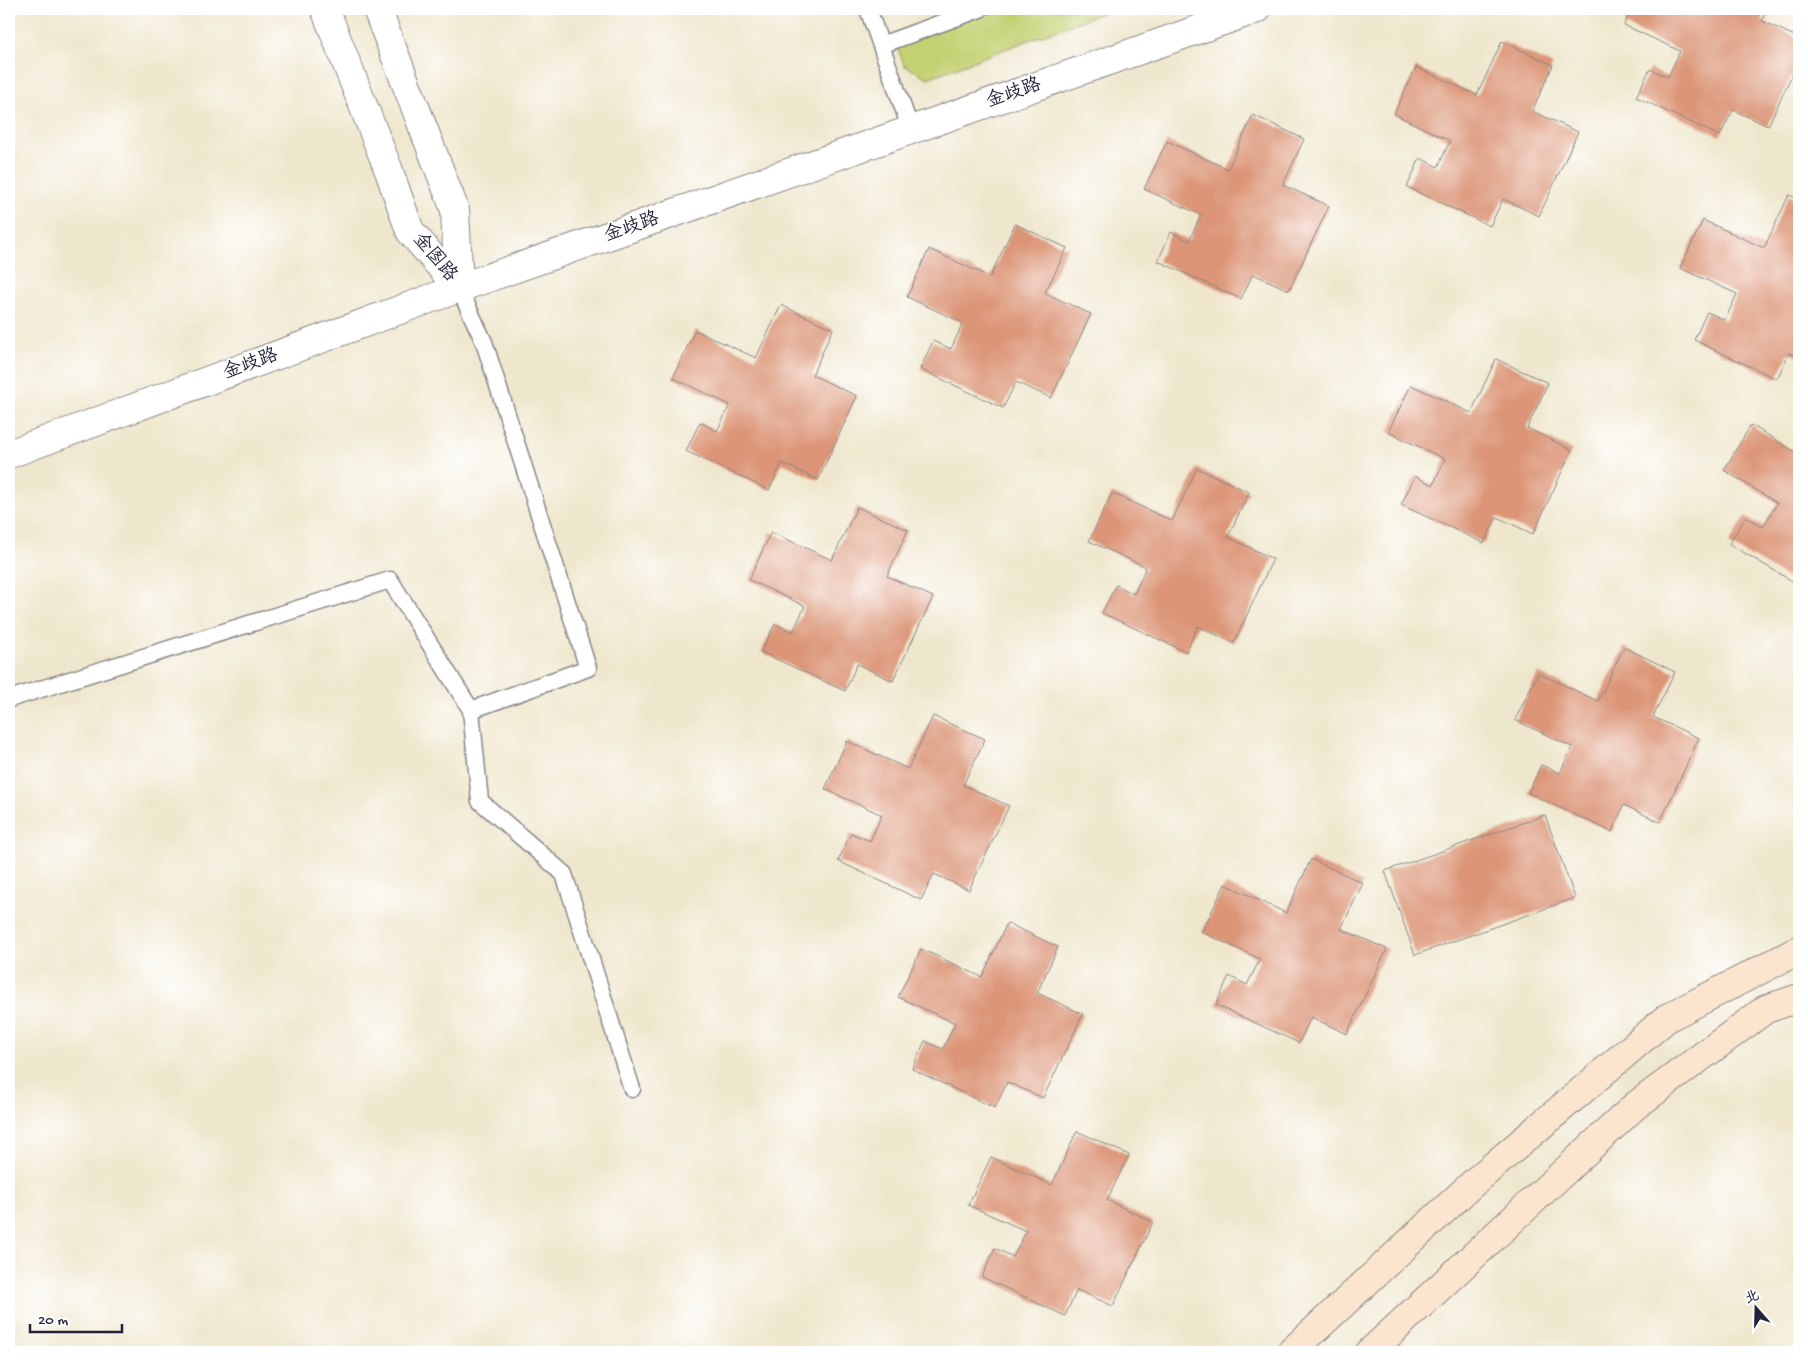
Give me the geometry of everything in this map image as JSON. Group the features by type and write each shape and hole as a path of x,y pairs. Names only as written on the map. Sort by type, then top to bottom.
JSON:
{"street":[{"name":"金图路","path":"325,9 389,171 410,231 459,288"},
{"name":"金图路","path":"378,9 455,210 459,288"},
{"name":"金歧路","path":"9,454 459,288 1258,9"},
{"path":"1291,1352 1471,1185 1667,1018 1799,950"},
{"path":"1370,1352 1635,1106 1766,1009 1799,998"}],"lane":[{"path":"868,9 911,130"},
{"path":"881,45 980,9"},
{"path":"459,288 484,342 588,668 471,710"},
{"path":"9,699 390,580 471,710 480,801 564,874 632,1089"}],"green space":[{"path":"994,9 1113,9 928,78 905,66 896,46"}],"building":[{"path":"1631,9 1767,9 1762,21 1799,38 1799,60 1768,126 1733,110 1720,136 1636,97 1650,69 1668,77 1680,51 1624,25"},
{"path":"1502,41 1553,65 1532,111 1578,132 1539,216 1503,199 1490,226 1407,187 1420,158 1438,167 1450,141 1394,114 1416,67 1477,95"},
{"path":"1253,115 1304,139 1283,185 1329,206 1289,290 1253,274 1241,299 1158,261 1171,232 1189,241 1201,215 1144,189 1167,141 1228,169"},
{"path":"1789,195 1799,199 1799,358 1789,353 1777,379 1694,340 1707,312 1725,320 1737,294 1680,268 1703,220 1764,248"},
{"path":"1015,224 1067,248 1045,293 1091,314 1051,398 1016,382 1003,408 920,369 933,341 951,349 963,323 907,297 929,249 990,277"},
{"path":"781,305 833,329 812,375 857,396 818,480 782,463 769,490 686,451 700,422 717,431 730,405 673,378 695,330 756,358"},
{"path":"1496,359 1548,383 1527,428 1572,450 1533,534 1497,517 1484,543 1401,505 1415,476 1433,485 1445,459 1388,432 1411,385 1471,413"},
{"path":"1751,425 1799,454 1799,585 1729,544 1745,517 1763,527 1777,503 1724,470"},
{"path":"1197,468 1249,492 1228,537 1273,559 1234,643 1198,626 1186,652 1102,613 1116,585 1134,594 1146,567 1089,541 1112,493 1172,521"},
{"path":"857,507 908,530 887,576 933,597 893,681 857,664 845,691 761,652 775,624 793,632 805,606 749,580 771,532 832,560"},
{"path":"1624,647 1675,672 1653,717 1699,738 1660,822 1624,805 1612,832 1528,793 1541,765 1560,773 1572,747 1515,720 1538,673 1598,701"},
{"path":"933,716 985,739 963,785 1009,806 969,890 934,874 921,900 838,861 851,833 870,841 882,815 825,789 847,741 908,769"},
{"path":"1545,815 1575,898 1415,955 1385,871"},
{"path":"1311,859 1363,883 1341,929 1387,949 1347,1034 1311,1017 1299,1043 1216,1005 1229,976 1247,985 1260,959 1202,932 1225,884 1286,913"},
{"path":"1007,923 1058,947 1037,993 1083,1014 1043,1098 1007,1082 995,1108 912,1069 925,1041 943,1049 955,1023 898,997 921,949 982,977"},
{"path":"1077,1131 1129,1155 1107,1200 1153,1222 1113,1306 1077,1290 1065,1316 982,1277 995,1248 1013,1257 1026,1231 968,1205 991,1157 1052,1185"}]}
